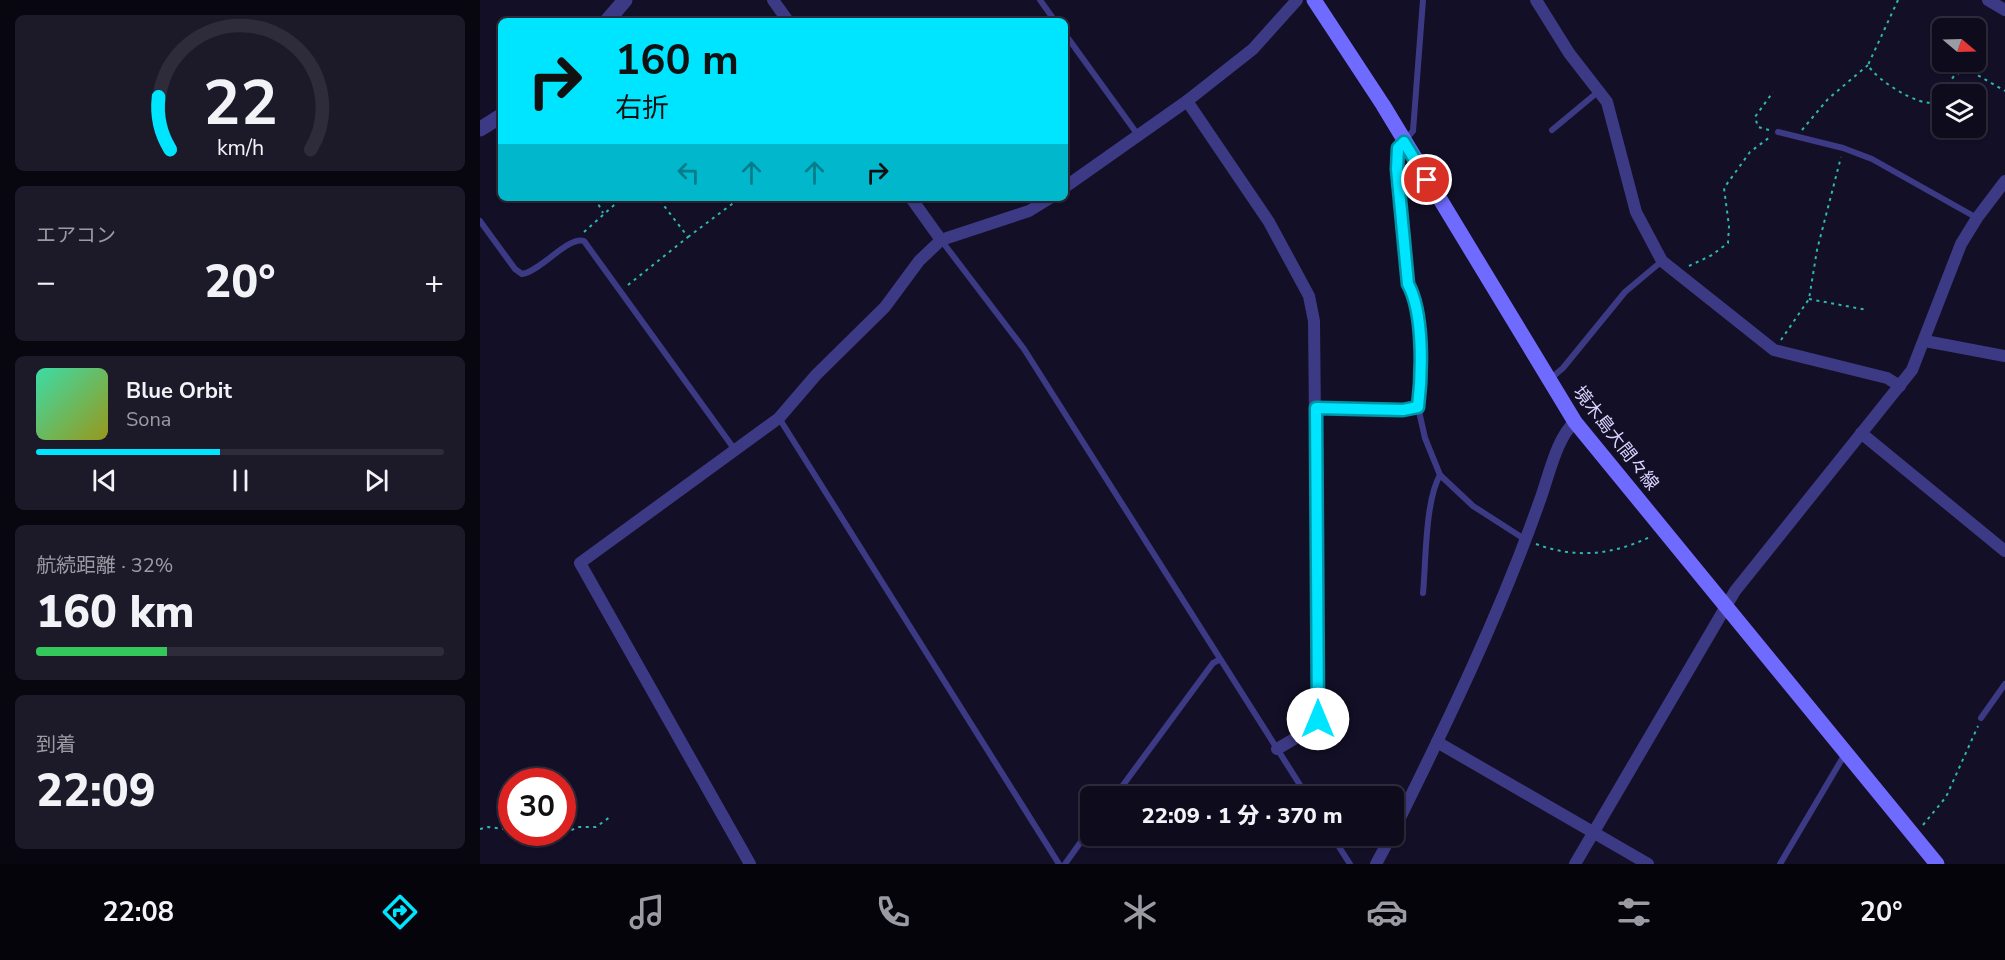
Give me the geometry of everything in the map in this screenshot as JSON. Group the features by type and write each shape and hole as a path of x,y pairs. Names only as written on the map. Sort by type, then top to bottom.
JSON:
{"main road":[{"name":"境木島大間々線","path":"1314,0 1404,142 1575,422 1937,864"}],"street":[{"path":"610,18 625,0"},
{"path":"773,0 786,18"},
{"path":"1068,185 1187,101 1253,49 1298,0"},
{"path":"1536,0 1563,44 1599,91 1611,114 1636,212 1662,261 1774,350 1887,378 1900,386"},
{"path":"1988,0 2005,10"},
{"path":"1187,101 1269,222 1309,296 1314,329 1318,719 1311,729 1277,749"},
{"path":"480,129 498,118"},
{"path":"1575,864 1726,606 1786,524 1912,370 1961,244 2005,181"},
{"path":"914,201 941,240"},
{"path":"750,864 580,564 779,418 816,375 885,307 919,261 941,240 1029,211 1045,201"},
{"path":"1925,341 2005,356"},
{"path":"1404,810 1437,742 1526,540 1562,440 1575,422"},
{"path":"1861,433 2005,551"},
{"path":"1437,742 1648,864"},
{"path":"1376,864 1386,846"}],"lane":[{"path":"1040,0 1053,18"},
{"path":"1423,0 1413,130 1398,148 1397,169 1408,284 1413,293 1419,341 1418,407 1425,438 1440,475 1473,506 1526,540"},
{"path":"1068,38 1139,135"},
{"path":"1552,130 1599,91"},
{"path":"1778,132 1843,148 1872,159 1977,218"},
{"path":"480,221 522,274 532,271 579,240 587,245 735,450"},
{"path":"941,240 1024,349 1301,786"},
{"path":"1548,381 1563,368 1625,292 1662,261"},
{"path":"1316,408 1403,410 1418,407"},
{"path":"779,418 1059,864"},
{"path":"1423,593 1430,515 1435,483 1440,475"},
{"path":"1122,786 1213,663 1219,660"},
{"path":"1981,718 2005,684"},
{"path":"1780,864 1842,759 1848,754"},
{"path":"1065,864 1080,843"},
{"path":"1338,846 1350,864"}],"path":[{"path":"1798,136 1828,99 1868,64 1898,0"},
{"path":"1868,64 1875,75 1923,104 1935,102 1954,76 1964,70 1974,73 2005,91"},
{"path":"1773,92 1759,108 1755,122 1758,127 1778,132"},
{"path":"1676,274 1712,255 1728,243 1729,226 1724,188 1750,152 1778,132"},
{"path":"1774,350 1809,298 1817,250 1843,148"},
{"path":"597,201 603,213"},
{"path":"579,240 584,231 618,201"},
{"path":"660,201 688,237"},
{"path":"621,291 736,201"},
{"path":"1809,298 1867,310"},
{"path":"1526,540 1557,552 1579,555 1618,550 1665,530"},
{"path":"1912,835 1946,797 1981,718"},
{"path":"576,827 596,827 610,817"},
{"path":"480,829 498,828"}],"route":[{"path":"1318,719 1316,408 1403,410 1418,407 1421,384 1419,341 1413,293 1408,284 1397,169 1398,148 1404,142 1427,180"}]}
